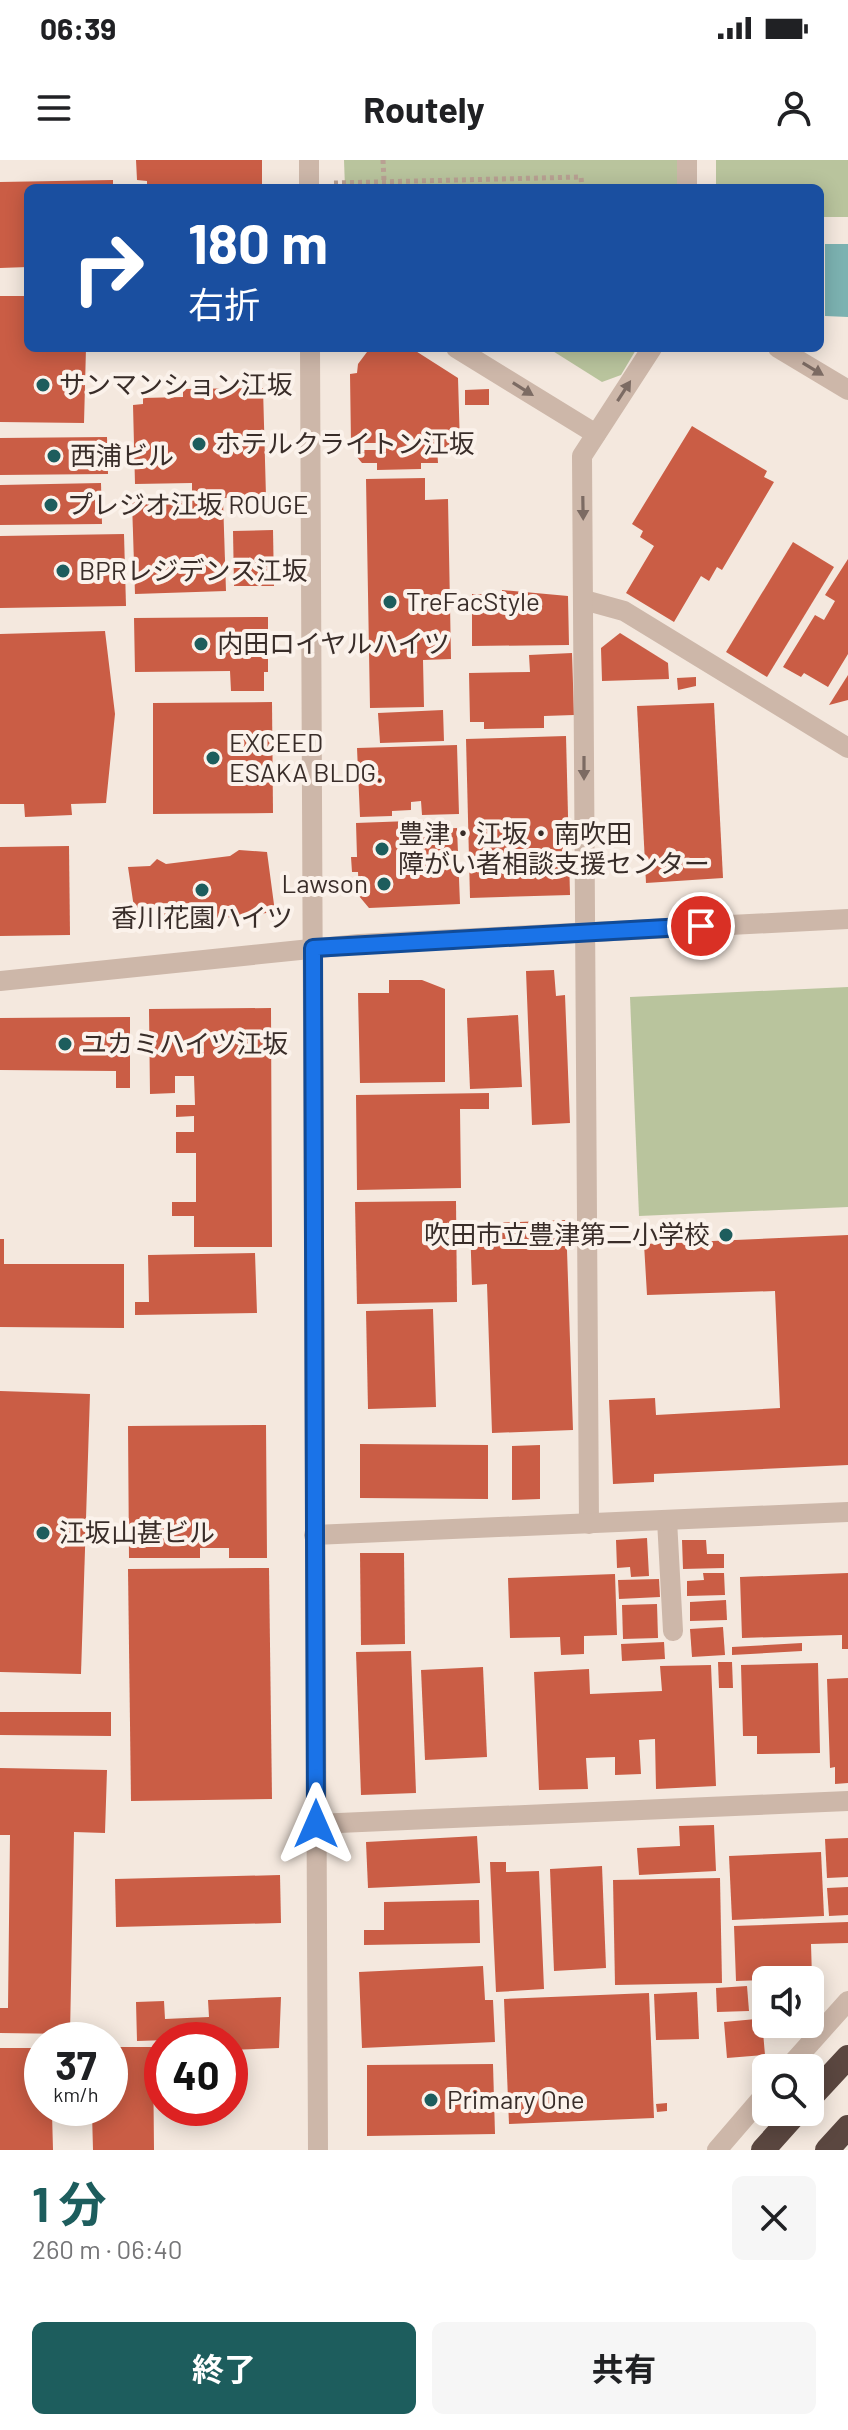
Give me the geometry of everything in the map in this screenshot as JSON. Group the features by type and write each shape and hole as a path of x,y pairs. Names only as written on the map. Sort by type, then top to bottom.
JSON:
{"highway":[{"path":"824,2083 848,2057"},
{"path":"763,2150 784,2126"},
{"path":"827,2150 848,2127"}],"street":[{"path":"309,160 309,184"},
{"path":"687,160 687,184"},
{"path":"310,352 318,2150"},
{"path":"463,352 596,434"},
{"path":"589,1524 582,456 649,352"},
{"path":"785,352 846,386"},
{"path":"584,600 624,611 848,748"},
{"path":"0,981 313,948 848,919"},
{"path":"314,1535 848,1512"},
{"path":"667,1520 673,1631"},
{"path":"316,1824 848,1801"},
{"path":"801,2054 848,2001"},
{"path":"717,2150 752,2109"}],"path":[{"path":"383,160 384,181"},
{"path":"333,183 581,177 582,184"},
{"path":"447,180 448,184"}],"green space":[{"path":"344,160 677,160 677,184 345,184"},
{"path":"716,160 848,160 848,217 824,217 824,184 716,184"},
{"path":"554,352 635,352 621,375 602,382"},
{"path":"848,987 848,1207 639,1216 630,997"}],"water":[{"path":"825,244 848,244 848,317 825,316"}],"building":[{"path":"136,160 262,160 262,184 147,184 147,181 137,180"},
{"path":"113,180 113,184 24,184 24,267 0,268 0,182"},
{"name":"サンマンション江坂","path":"0,296 24,296 24,352 86,352 84,423 0,422"},
{"path":"367,352 417,352 458,378 460,446 437,448 438,463 421,463 421,469 377,470 377,463 362,463 357,457 360,450 377,450 376,443 351,443 350,374 357,373 358,364"},
{"name":"ホテルクライトン江坂","path":"263,388 266,497 220,498 220,492 192,493 192,483 135,484 133,405 143,404 143,398 183,397 183,389"},
{"path":"489,389 489,405 465,405 465,390"},
{"path":"692,426 767,471 764,477 774,482 722,570 717,567 709,581 701,576 674,622 626,593 654,546 640,537 643,531 632,524"},
{"name":"西浦ビル","path":"107,437 108,474 0,475 0,438"},
{"path":"425,478 425,500 448,499 451,659 423,660 424,707 370,708 366,479"},
{"name":"プレジオ江坂 ROUGE","path":"101,483 102,524 0,525 0,485"},
{"path":"223,500 226,591 135,594 132,502"},
{"path":"273,530 274,586 234,586 233,531"},
{"name":"BPRレジデンス江坂","path":"124,534 126,606 0,608 0,536"},
{"path":"793,542 834,567 767,677 726,652"},
{"path":"848,559 848,654 828,687 804,673 801,677 783,667 815,615 824,620 835,601 825,595"},
{"path":"502,590 568,596 569,645 472,646 472,594 502,594"},
{"name":"内田ロイヤルハイツ","path":"268,617 268,672 264,672 264,691 231,691 230,671 135,672 134,618"},
{"path":"105,631 115,714 106,803 71,804 72,815 25,817 24,804 0,804 0,634"},
{"path":"620,633 668,663 669,679 602,681 601,648"},
{"path":"572,653 574,715 544,716 544,728 484,729 484,722 470,722 469,673 530,672 529,655"},
{"path":"848,675 848,700 829,705"},
{"path":"696,677 696,686 678,690 677,678"},
{"name":"EXCEED ESAKA BLDG.","path":"272,702 273,813 153,814 153,703"},
{"path":"714,703 723,878 646,883 637,706"},
{"path":"443,710 444,741 380,743 378,713"},
{"path":"566,736 570,895 470,898 466,739"},
{"path":"457,745 459,814 422,815 421,801 411,802 411,810 392,811 392,816 360,817 357,748"},
{"path":"436,820 436,829 457,828 460,904 369,908 359,896 358,872 352,872 351,857 357,857 356,823"},
{"path":"69,846 70,935 0,936 0,847"},
{"name":"香川花園ハイツ","path":"239,850 267,852 275,912 137,928 128,867 150,866 157,859 166,864 230,856"},
{"path":"554,970 556,996 565,995 570,1123 532,1125 526,971"},
{"path":"389,980 422,980 445,989 445,1082 360,1083 358,993 389,993"},
{"path":"271,1008 272,1247 194,1247 194,1216 172,1216 172,1202 196,1202 196,1153 176,1153 176,1132 194,1132 194,1116 176,1117 176,1105 195,1105 194,1076 175,1076 175,1093 150,1094 149,1009"},
{"path":"518,1015 522,1087 470,1089 467,1018"},
{"name":"ユカミハイツ江坂","path":"130,1017 130,1088 116,1088 116,1071 0,1070 0,1018"},
{"path":"489,1093 489,1109 460,1109 461,1188 357,1190 356,1095"},
{"path":"456,1201 457,1302 357,1304 355,1202"},
{"path":"566,1220 573,1430 492,1433 487,1284 472,1285 470,1224"},
{"path":"848,1235 848,1465 654,1474 654,1482 613,1484 609,1400 655,1398 656,1415 780,1408 775,1291 647,1295 644,1244"},
{"path":"0,1239 4,1239 4,1264 124,1264 124,1328 0,1327"},
{"path":"255,1253 257,1313 135,1315 135,1302 149,1302 148,1255"},
{"path":"433,1309 436,1407 368,1409 366,1311"},
{"name":"江坂山甚ビル","path":"0,1391 90,1394 81,1674 0,1672"},
{"path":"266,1425 267,1558 229,1558 229,1548 200,1548 200,1558 129,1558 128,1426"},
{"path":"360,1444 488,1445 488,1499 360,1498"},
{"path":"540,1445 540,1499 512,1500 512,1446"},
{"path":"647,1538 649,1576 631,1577 630,1567 617,1568 616,1540"},
{"path":"682,1540 706,1540 707,1554 724,1554 724,1568 683,1569"},
{"path":"360,1553 404,1553 405,1644 361,1645"},
{"path":"269,1568 272,1799 131,1801 128,1569"},
{"path":"703,1573 724,1573 725,1595 687,1596 687,1581 704,1580"},
{"path":"848,1573 848,1649 842,1649 842,1635 742,1638 740,1577"},
{"path":"615,1574 617,1635 584,1636 584,1654 561,1655 560,1637 510,1638 508,1578"},
{"path":"659,1579 660,1597 619,1599 618,1580"},
{"path":"726,1600 727,1620 690,1621 690,1602"},
{"path":"657,1604 658,1638 623,1639 622,1605"},
{"path":"723,1627 725,1655 692,1657 690,1629"},
{"path":"664,1642 665,1659 622,1661 621,1644"},
{"path":"802,1643 802,1651 732,1655 732,1647"},
{"path":"411,1651 416,1793 361,1795 356,1652"},
{"path":"718,1662 732,1662 733,1688 719,1688"},
{"path":"818,1663 820,1753 757,1754 757,1736 743,1736 741,1665"},
{"path":"711,1665 716,1786 656,1789 655,1739 639,1740 641,1774 615,1775 615,1757 586,1758 588,1789 539,1790 534,1672 589,1669 590,1694 662,1691 660,1666"},
{"path":"483,1667 487,1757 425,1760 421,1670"},
{"path":"848,1678 848,1783 835,1784 835,1767 830,1768 827,1679"},
{"path":"0,1712 111,1712 111,1736 0,1735"},
{"path":"0,1768 107,1770 105,1833 74,1832 70,2022 24,2022 24,2033 0,2033 0,2008 8,2008 10,1835 0,1835"},
{"path":"714,1825 716,1871 639,1875 637,1848 680,1846 679,1826"},
{"path":"477,1836 480,1883 368,1888 366,1842"},
{"path":"848,1838 848,1877 827,1878 825,1839"},
{"path":"821,1852 824,1916 732,1920 729,1856"},
{"path":"490,1862 506,1862 506,1872 539,1871 544,1989 496,1992"},
{"path":"602,1866 606,1968 554,1971 550,1869"},
{"path":"280,1875 281,1923 116,1927 115,1879"},
{"path":"720,1878 722,1983 615,1985 613,1880"},
{"path":"848,1887 848,1915 829,1916 827,1888"},
{"path":"479,1900 480,1943 364,1945 364,1930 384,1930 384,1902"},
{"path":"848,1922 848,1943 811,1944 812,1966 752,1966 752,1980 736,1981 734,1926"},
{"path":"483,1966 485,2000 493,2000 495,2042 362,2048 359,1972"},
{"path":"747,1986 749,2011 717,2012 716,1988"},
{"path":"697,1992 699,2039 656,2040 654,1994"},
{"path":"649,1993 654,2118 509,2124 504,1999"},
{"path":"281,1997 279,2048 248,2049 248,2022 144,2022 144,2041 137,2041 136,2002 164,2001 165,2019 209,2017 208,2000"},
{"path":"752,2019 752,2038 764,2038 765,2054 727,2058 724,2022"},
{"path":"128,2047 144,2047 144,2126 154,2126 154,2150 93,2150 92,2126 128,2126"},
{"path":"0,2048 24,2048 24,2126 52,2126 53,2150 0,2150"},
{"name":"Primary One","path":"493,2064 495,2134 367,2136 367,2065"},
{"path":"667,2103 667,2111 657,2112 656,2104"}],"place":[{"name":"サンマンション江坂","path":"43,385"},
{"name":"ホテルクライトン江坂","path":"199,444"},
{"name":"西浦ビル","path":"54,456"},
{"name":"プレジオ江坂 ROUGE","path":"51,505"},
{"name":"BPRレジデンス江坂","path":"63,571"},
{"name":"TreFacStyle","path":"390,602"},
{"name":"内田ロイヤルハイツ","path":"201,644"},
{"name":"EXCEED ESAKA BLDG.","path":"213,758"},
{"name":"豊津・江坂・南吹田 障がい者相談支援センター","path":"382,849"},
{"name":"Lawson","path":"384,884"},
{"name":"香川花園ハイツ","path":"202,890"},
{"name":"ユカミハイツ江坂","path":"65,1044"},
{"name":"吹田市立豊津第二小学校","path":"726,1235"},
{"name":"江坂山甚ビル","path":"43,1533"},
{"name":"Primary One","path":"431,2100"}],"route":[{"path":"316,1824 313,948 701,926"}]}
